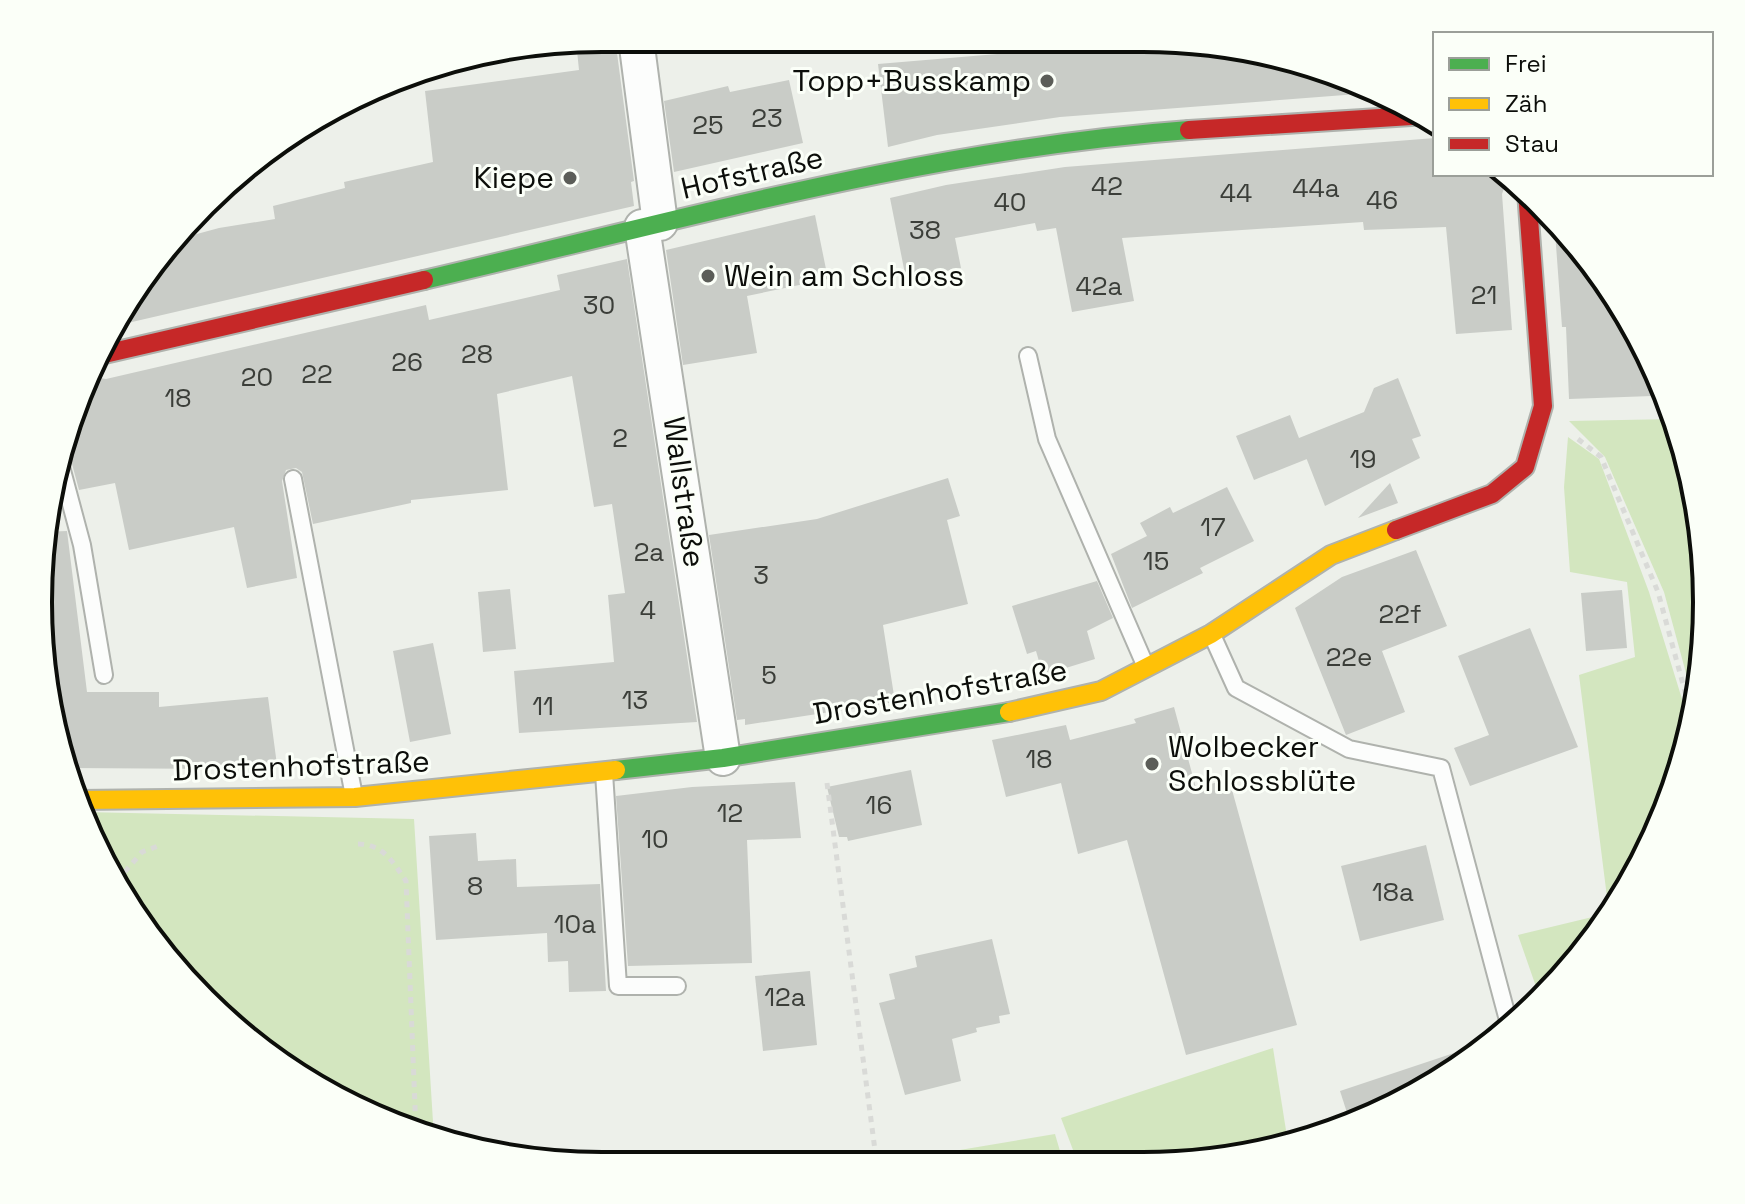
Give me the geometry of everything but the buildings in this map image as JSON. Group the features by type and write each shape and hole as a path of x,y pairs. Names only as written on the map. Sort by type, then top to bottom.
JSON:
{"street":[{"name":"Wallstraße","path":"637,52 651,225 723,758"},
{"name":"Hofstraße","path":"113,352 941,160 1029,144 1149,130 1400,116"},
{"name":"Drostenhofstraße","path":"89,800 355,797 603,772 723,758 1029,709 1101,691 1211,634 1331,555 1492,494 1525,467 1543,406 1528,209"}],"lane":[{"path":"1028,356 1047,439 1147,668"},
{"path":"293,479 355,797"},
{"path":"66,484 82,545 104,675"},
{"path":"1211,634 1236,688 1349,749 1441,768 1507,1015"},
{"path":"603,772 618,986 677,986"}],"path":[{"path":"1543,406 1601,457 1658,592 1685,692"},
{"path":"821,742 875,1152"},
{"path":"369,844 387,853 406,881 415,1119"}],"green space":[{"path":"1662,419 1682,495 1692,566 1692,638 1687,678 1664,592 1605,457 1569,421"},
{"path":"1568,437 1599,459 1649,592 1682,699 1664,779 1636,845 1607,897 1579,675 1635,657 1627,582 1570,572 1564,487"},
{"path":"94,812 414,819 433,1125 392,1110 327,1078 239,1016 188,965 145,908"},
{"path":"1594,917 1536,987 1518,935"},
{"path":"1273,1048 1286,1133 1179,1151 1074,1152 1061,1118"},
{"path":"1055,1134 1060,1152 948,1152"}],"traffic: fast":[{"path":"424,280 899,170 1092,139 1189,130"},
{"path":"616,770 723,758 1009,712"}],"traffic: slow":[{"path":"1009,712 1101,691 1211,634 1331,555 1396,530"},
{"path":"89,800 355,797 616,770"}],"traffic: jam":[{"path":"1189,130 1400,117"},
{"path":"1396,530 1492,494 1525,467 1543,406 1528,209"},
{"path":"113,352 424,280"}],"place":[{"name":"Topp+Busskamp","path":"1047,81"},
{"name":"Kiepe","path":"570,178"},
{"name":"Wein am Schloss","path":"708,276"},
{"name":"Wolbecker Schlossblüte","path":"1152,764"}]}
